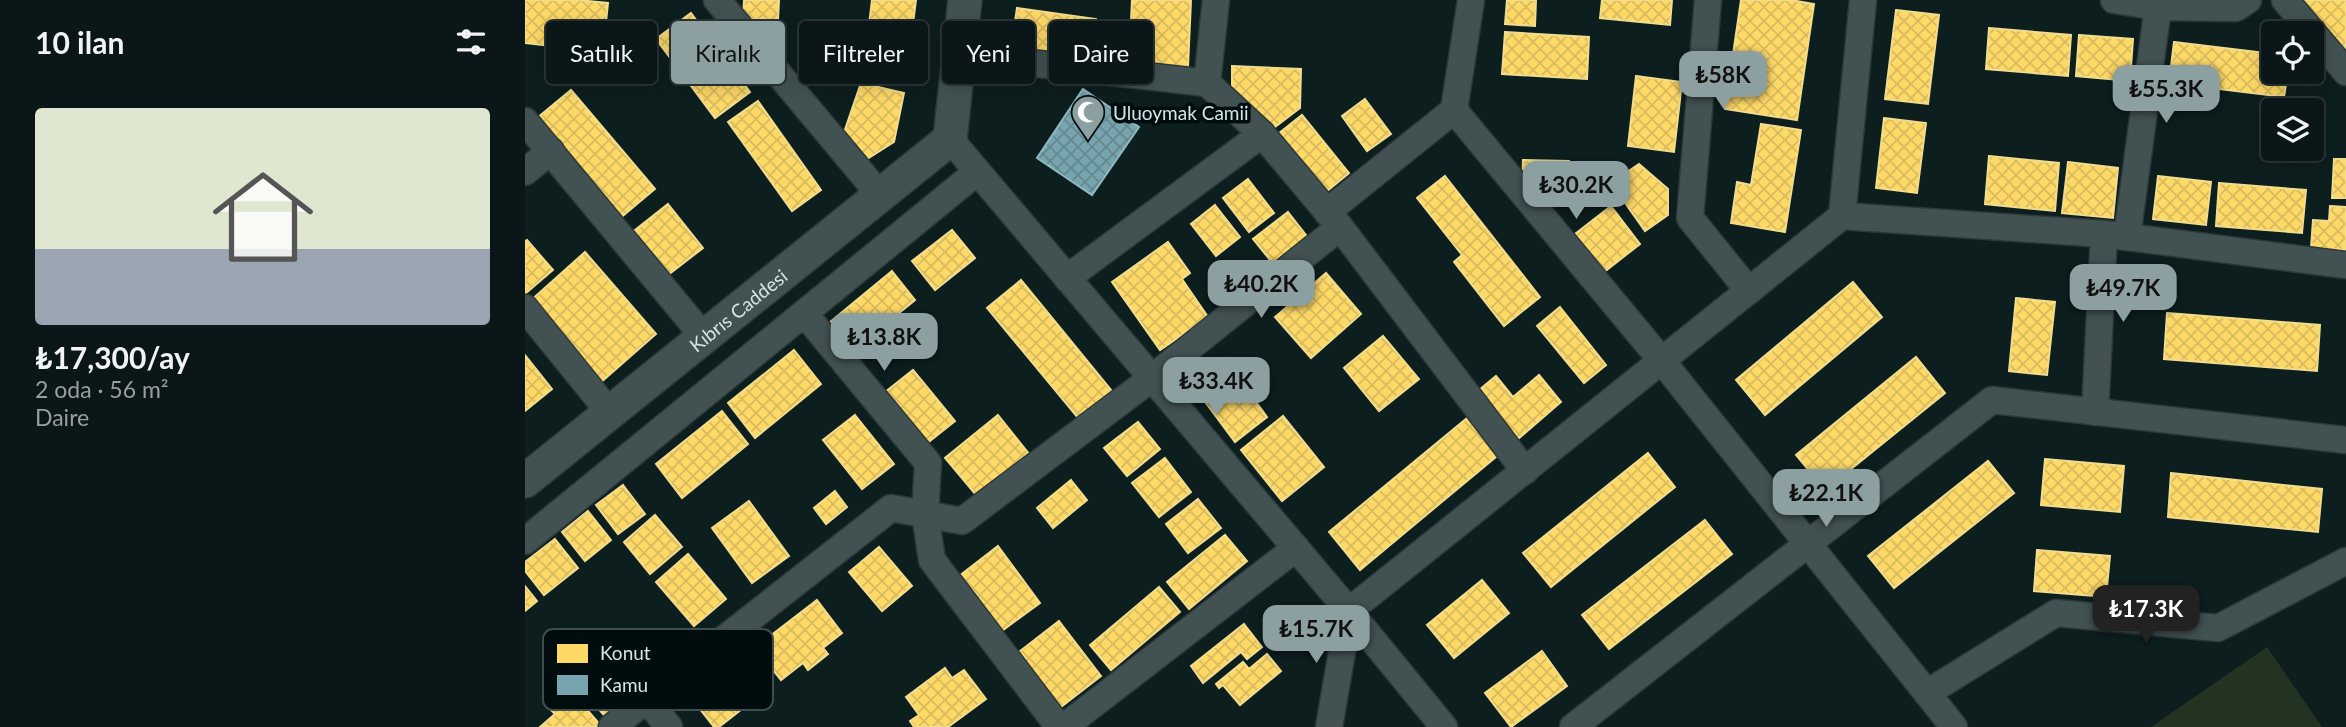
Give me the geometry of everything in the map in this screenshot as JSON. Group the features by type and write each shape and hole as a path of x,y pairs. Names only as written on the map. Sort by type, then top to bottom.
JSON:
{"street":[{"path":"717,0 880,195"},
{"path":"963,21 965,0"},
{"path":"1207,83 1216,0"},
{"path":"737,629 891,508 962,521 1152,378 1454,110 1471,0"},
{"path":"1708,0 1690,218 1749,291"},
{"path":"1842,216 1863,0"},
{"path":"2114,0 2158,7 2235,8 2248,0"},
{"path":"2285,0 2346,72"},
{"path":"2095,412 2116,235 2158,7"},
{"path":"1035,64 1207,83 1262,134 1333,219 1525,471"},
{"path":"956,84 950,139 1444,727"},
{"path":"1454,110 1662,361 1954,727"},
{"path":"525,121 704,337"},
{"path":"1067,278 1262,134"},
{"name":"Kıbrıs Caddesi","path":"525,481 950,139"},
{"path":"525,172 551,151"},
{"path":"525,541 977,172"},
{"path":"1329,727 1349,611 1842,216 2116,235 2346,265"},
{"path":"525,308 610,413"},
{"path":"804,313 928,463 925,514 932,561 1062,727 1296,548"},
{"path":"1573,727 1992,400 2346,440"},
{"path":"1927,693 2056,613 2218,628 2346,561"},
{"path":"612,727 634,710"},
{"path":"655,710 669,727"}],"green space":[{"path":"2267,647 2322,727 2151,727"}],"building: Konut":[{"path":"525,0 608,3 606,21 546,21 546,45 525,43"},
{"path":"744,0 779,0 778,20 743,19"},
{"path":"872,0 916,0 913,21 869,21"},
{"path":"1132,0 1191,0 1188,67 1153,65 1153,21 1131,21"},
{"path":"1507,0 1536,0 1535,26 1505,24"},
{"path":"1602,0 1672,0 1670,25 1600,18"},
{"path":"1741,0 1791,0 1814,4 1797,120 1725,109"},
{"path":"2300,0 2346,0 2346,58 2324,30 2324,21 2317,21"},
{"path":"1017,8 1096,19 1049,21 1049,54 1035,52 1035,21 1015,21"},
{"path":"1896,10 1939,15 1928,104 1885,99"},
{"path":"691,13 697,21 680,21"},
{"path":"671,28 671,59 657,40"},
{"path":"1989,28 2071,35 2068,76 1986,69"},
{"path":"1505,32 1589,37 1587,79 1502,74"},
{"path":"2079,35 2133,39 2130,81 2076,76"},
{"path":"2174,42 2261,53 2261,84 2286,84 2284,97 2169,83"},
{"path":"1232,66 1301,69 1300,108 1275,127 1261,127 1232,90"},
{"path":"1636,76 1682,82 1674,152 1628,146"},
{"path":"690,84 744,84 750,92 715,118"},
{"path":"861,84 904,93 894,142 867,159 841,141"},
{"path":"571,90 655,189 619,219 536,119"},
{"path":"1365,99 1391,134 1367,151 1342,116"},
{"path":"758,101 821,190 792,211 728,122"},
{"path":"1302,115 1349,173 1321,196 1273,138"},
{"path":"1884,118 1926,123 1917,193 1876,188"},
{"path":"1761,124 1801,130 1785,232 1731,223 1737,182 1751,185"},
{"path":"1989,156 2059,163 2055,211 1985,204"},
{"path":"2334,159 2346,159 2346,198 2332,198"},
{"path":"1523,160 1569,161 1568,188 1522,187"},
{"path":"2068,162 2118,168 2113,218 2062,213"},
{"path":"1639,164 1668,189 1668,215 1645,231 1611,183"},
{"path":"1445,176 1540,297 1504,326 1454,262 1462,255 1417,198"},
{"path":"2158,176 2211,182 2206,225 2153,219"},
{"path":"1248,179 1274,213 1249,232 1223,198"},
{"path":"2219,183 2306,190 2302,233 2216,226"},
{"path":"668,204 703,248 664,278 630,234"},
{"path":"1215,205 1240,237 1216,256 1191,224"},
{"path":"1611,206 1640,244 1599,276 1570,238"},
{"path":"2330,206 2346,207 2346,250 2311,248 2313,220 2329,221"},
{"path":"1288,212 1313,244 1279,271 1253,239"},
{"path":"952,230 975,258 935,290 912,261"},
{"path":"527,240 553,270 525,294 525,241"},
{"path":"1168,242 1190,273 1182,279 1208,317 1160,350 1112,282"},
{"path":"585,252 656,334 600,383 529,302"},
{"path":"892,271 915,300 851,352 829,323"},
{"path":"1326,273 1361,314 1311,358 1275,317"},
{"path":"1021,280 1112,391 1079,419 987,308"},
{"path":"1853,282 1882,317 1765,415 1736,380"},
{"path":"2016,298 2055,302 2047,375 2009,371"},
{"path":"1560,307 1606,365 1584,383 1537,326"},
{"path":"2167,313 2320,325 2317,371 2164,359"},
{"path":"1383,336 1419,379 1379,411 1344,368"},
{"path":"794,350 821,384 755,438 728,403"},
{"path":"525,355 552,389 525,411"},
{"path":"1916,357 1945,393 1825,490 1796,455"},
{"path":"1224,358 1267,417 1235,442 1191,383"},
{"path":"913,370 955,421 921,448 879,397"},
{"path":"1539,375 1561,402 1518,439 1478,391 1496,376 1513,397"},
{"path":"722,411 748,444 682,498 656,464"},
{"path":"1472,414 1503,451 1360,570 1329,532"},
{"path":"855,415 894,464 862,489 823,440"},
{"path":"998,415 1034,460 982,502 945,458"},
{"path":"1283,416 1324,467 1282,501 1241,450"},
{"path":"1138,422 1160,449 1127,476 1104,448"},
{"path":"1648,453 1675,487 1551,587 1523,553"},
{"path":"1165,458 1191,492 1159,517 1132,483"},
{"path":"2045,459 2124,466 2120,512 2041,505"},
{"path":"1988,461 2014,493 1894,588 1868,556"},
{"path":"2171,473 2322,489 2318,532 2168,517"},
{"path":"1071,480 1087,500 1053,528 1037,508"},
{"path":"623,485 645,514 618,534 596,505"},
{"path":"835,491 847,507 826,524 814,508"},
{"path":"1198,499 1221,528 1188,553 1166,524"},
{"path":"749,501 789,556 752,583 712,528"},
{"path":"588,511 611,540 585,561 562,532"},
{"path":"655,515 682,547 650,574 624,542"},
{"path":"1705,520 1732,554 1609,649 1582,615"},
{"path":"1225,535 1247,561 1189,609 1167,582"},
{"path":"555,539 578,568 544,595 525,571 525,562"},
{"path":"998,546 1040,603 995,636 954,580"},
{"path":"879,547 912,586 882,611 849,572"},
{"path":"2037,550 2110,556 2106,597 2034,591"},
{"path":"688,554 726,599 694,626 656,582"},
{"path":"1482,580 1509,613 1454,658 1427,625"},
{"path":"525,586 537,601 525,611"},
{"path":"1159,587 1180,612 1111,670 1090,645"},
{"path":"817,600 842,633 823,648 828,654 808,670 803,663 781,680 773,670 773,634"},
{"path":"1059,621 1101,676 1057,710 1015,655"},
{"path":"1244,624 1262,647 1247,659 1241,652 1203,683 1191,666"},
{"path":"1542,651 1567,686 1511,727 1485,693"},
{"path":"1267,654 1281,671 1240,705 1223,685 1219,688 1216,684 1243,662 1249,669"},
{"path":"945,668 952,678 964,670 986,699 948,727 914,727 910,721 919,715 906,697"},
{"path":"551,710 587,710 602,727 540,727 555,714"},
{"path":"600,710 622,710 609,721"},
{"path":"701,710 741,710 719,727 714,727"}],"building: Kamu":[{"name":"Uluoymak Camii","path":"1083,89 1139,127 1092,195 1037,158"}],"place":[{"name":"Uluoymak Camii","path":"1088,142"}]}
